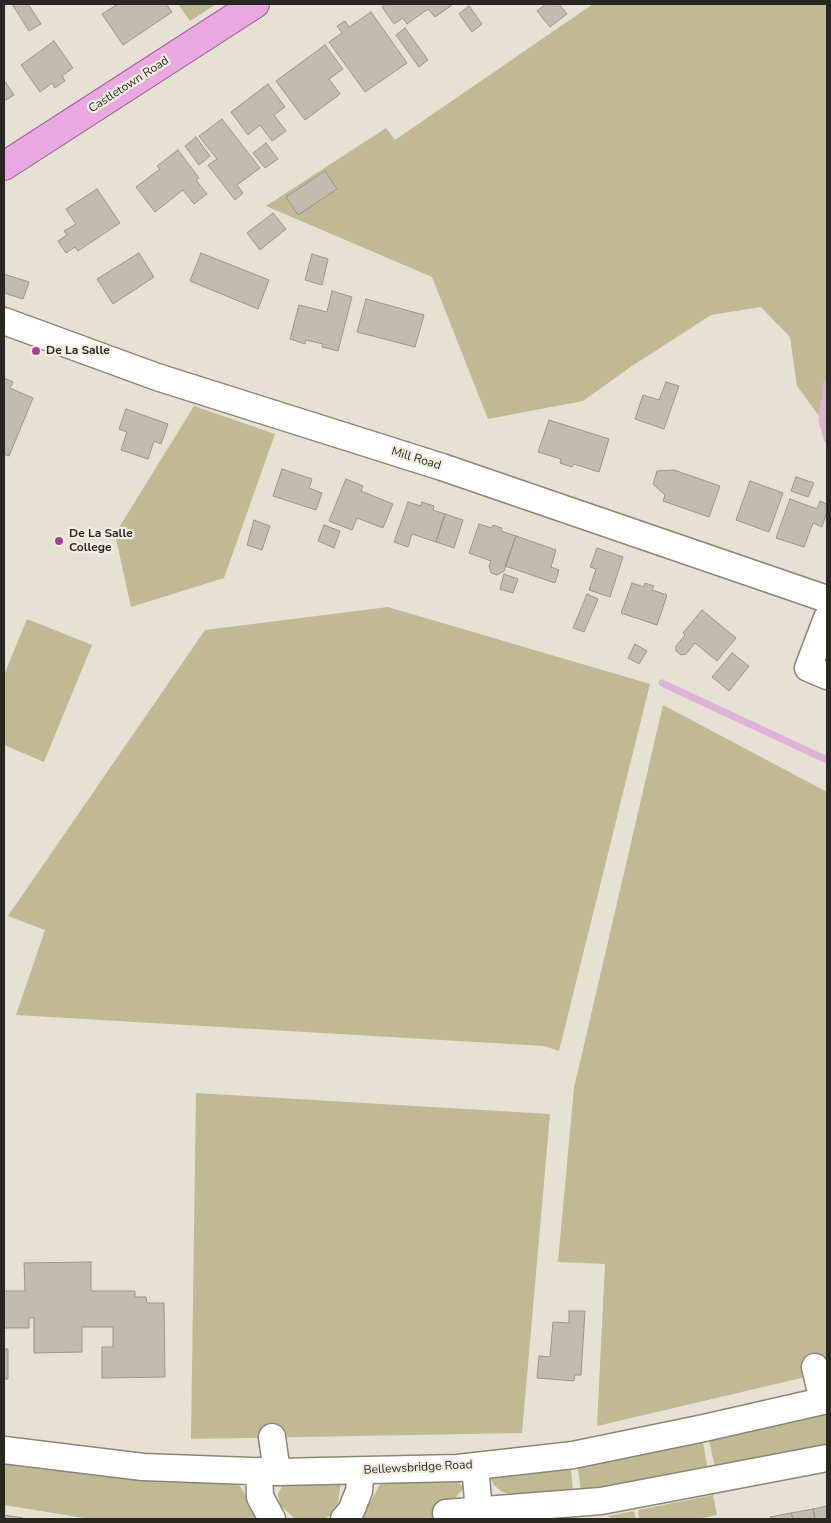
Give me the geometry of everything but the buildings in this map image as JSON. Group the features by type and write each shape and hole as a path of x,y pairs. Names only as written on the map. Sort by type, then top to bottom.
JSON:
{"main road":[{"name":"Castletown Road","path":"4,166 255,4"}],"street":[{"name":"Mill Road","path":"4,322 157,377 442,467 827,599"},
{"path":"827,618 808,668 827,676"},
{"path":"815,1367 825,1400"},
{"name":"Bellewsbridge Road","path":"4,1450 143,1467 268,1471 361,1471 475,1466 573,1454 825,1400"},
{"path":"272,1437 268,1471 260,1497 272,1519"},
{"path":"446,1513 601,1501 827,1458"},
{"path":"475,1466 479,1511"},
{"path":"344,1519 351,1511 359,1491 361,1471"}],"shaded area":[{"path":"178,4 216,4 190,21"},
{"path":"593,4 827,4 827,421 822,420 797,386 790,337 761,307 711,315 632,366 583,401 488,419 432,277 266,206 386,128 395,140"},
{"path":"194,406 275,434 224,578 131,607 115,534"},
{"path":"388,607 650,684 559,1051 544,1046 16,1015 45,930 8,916 205,630"},
{"path":"27,619 92,645 44,762 4,745 4,675"},
{"path":"663,705 827,792 827,1372 597,1426 605,1264 558,1262 574,1088"},
{"path":"196,1093 550,1114 522,1433 191,1439"},
{"path":"827,1414 827,1446 715,1468 709,1440"},
{"path":"703,1442 708,1471 581,1493 578,1468"},
{"path":"4,1459 237,1482 262,1519 90,1519 4,1505"},
{"path":"571,1468 573,1493 521,1497 502,1492 494,1485 490,1477"},
{"path":"454,1478 464,1488 447,1507 446,1519 360,1519 382,1481"},
{"path":"341,1481 337,1511 324,1519 294,1518 280,1505 278,1494 284,1482"},
{"path":"713,1495 717,1515 697,1519 639,1519 638,1510"},
{"path":"634,1511 636,1519 612,1519 608,1516"}],"waterway":[{"path":"827,384 822,420 827,439"},
{"path":"662,683 827,760"}],"place":[{"name":"De La Salle","path":"36,351"},
{"name":"De La Salle College","path":"59,541"}]}
